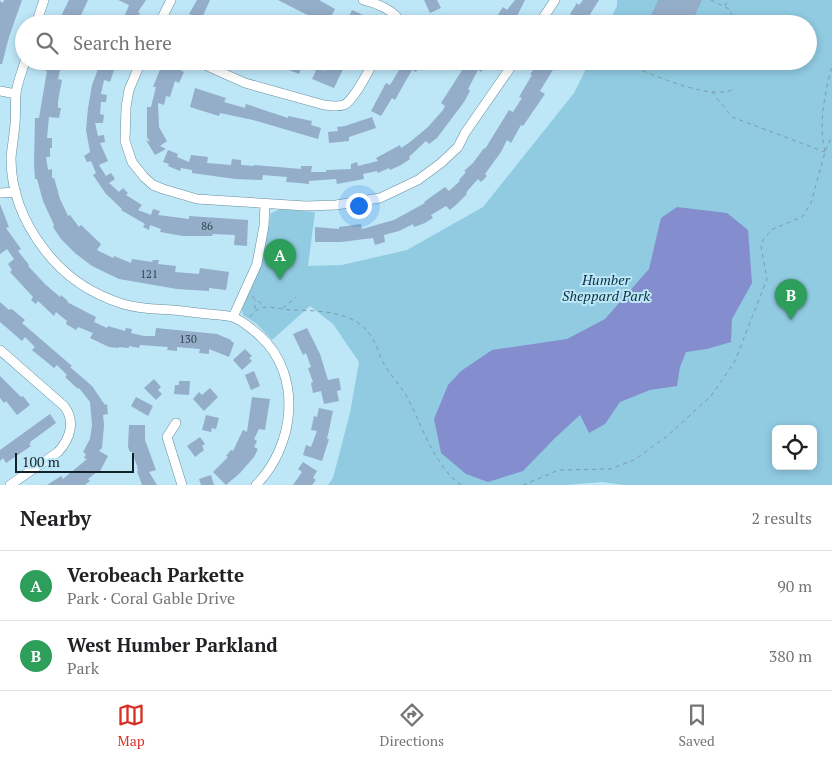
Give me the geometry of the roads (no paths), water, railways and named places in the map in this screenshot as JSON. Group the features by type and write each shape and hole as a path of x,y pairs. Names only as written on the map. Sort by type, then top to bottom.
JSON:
{"street":[{"path":"39,15 44,0"},
{"path":"164,15 172,0"},
{"path":"363,0 382,6 395,15"},
{"path":"546,15 555,0"},
{"path":"23,70 16,94 11,159 16,192 23,218 51,260 82,286 118,302 135,307 233,317 246,324 263,338 282,366 290,398 288,421 275,461 256,485"},
{"path":"137,70 129,90 126,107 125,140 132,162 153,185 197,199 306,206 336,205 380,198 418,180 441,163 458,147 465,133 508,70"},
{"path":"216,70 245,83 336,107 351,100 369,70"},
{"path":"0,91 16,94"},
{"path":"0,193 16,192"},
{"path":"233,317 257,264 264,226 265,204"},
{"path":"0,350 64,406 69,412 71,419 68,437 58,452 10,485"},
{"path":"176,423 167,437 182,485"}],"water":[{"path":"677,207 727,213 748,230 752,283 732,319 731,342 707,349 686,352 680,367 677,386 650,390 620,402 605,424 589,433 580,415 523,471 488,482 466,474 441,453 434,419 448,385 461,371 492,350 567,339 605,319 649,269 661,218"}],"place":[{"name":"Verobeach Parkette","path":"280,280"},
{"name":"West Humber Parkland","path":"791,320"}],"park label":[{"name":"Humber Sheppard Park","path":"606,288"}]}
